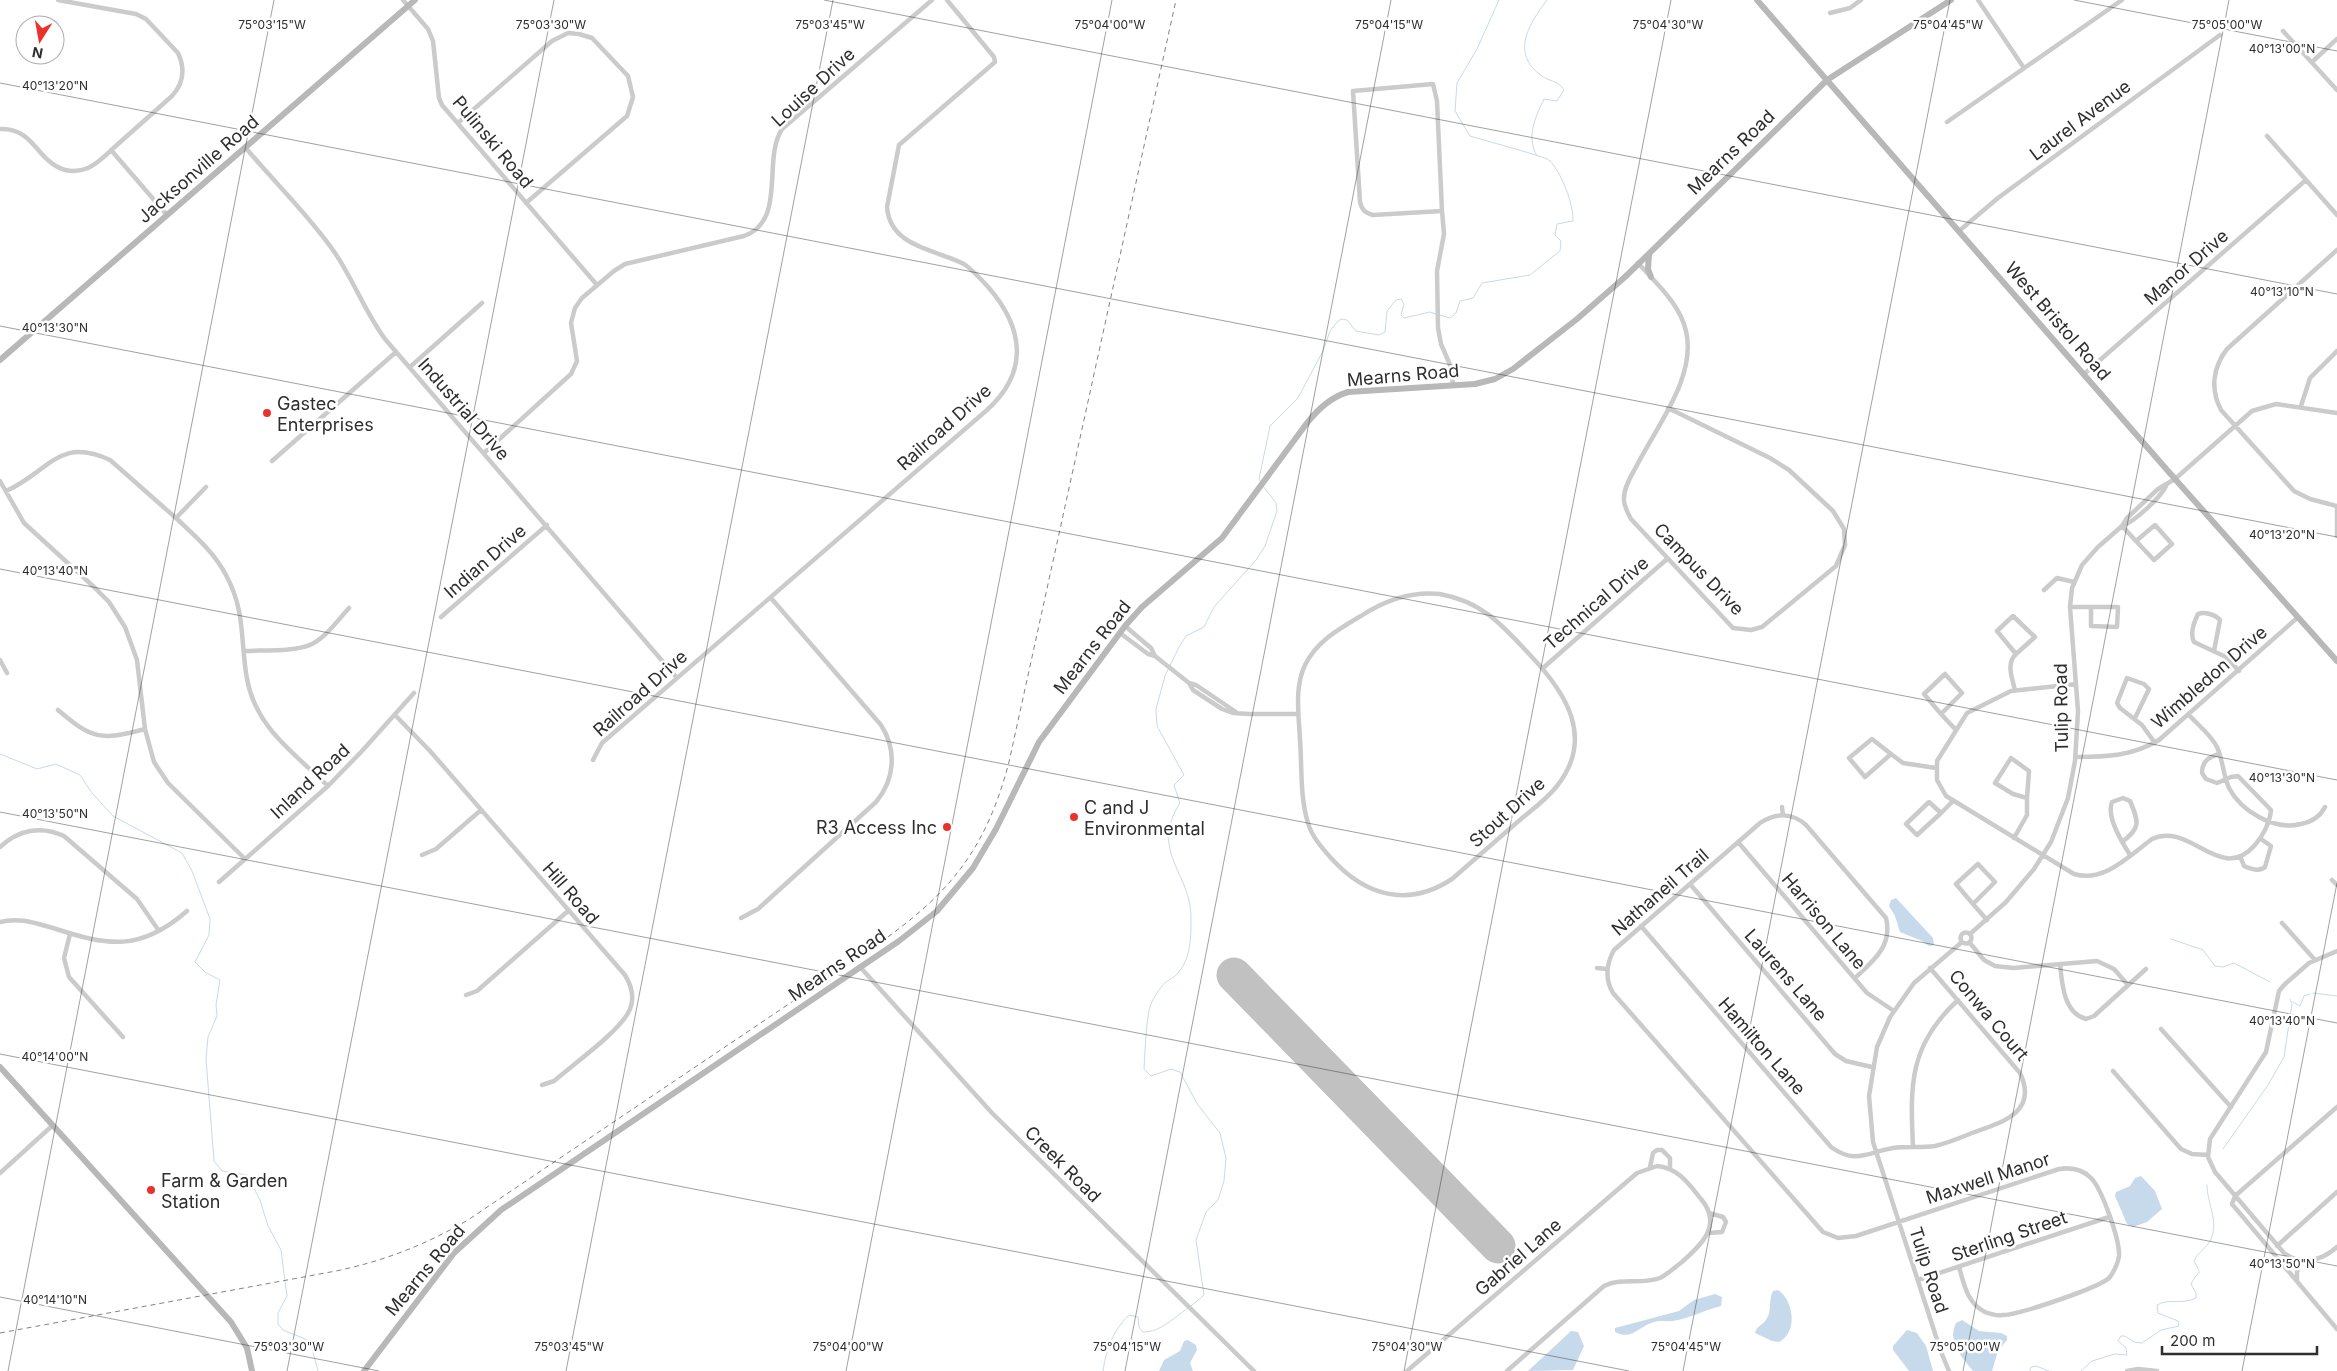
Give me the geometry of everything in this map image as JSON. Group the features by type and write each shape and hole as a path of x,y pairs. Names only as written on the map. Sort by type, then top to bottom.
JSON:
{"street":[{"path":"0,129 16,131 26,136 48,161 66,170 87,168 111,150 176,92 182,77 181,59 153,25 142,16 132,12 58,0"},
{"name":"Pulinski Road","path":"403,0 423,22 431,35 435,48 439,98 442,105 597,285"},
{"name":"Jacksonville Road","path":"0,360 415,0"},
{"name":"Louise Drive","path":"484,453 571,374 577,355 572,329 572,317 577,304 597,285 625,264 744,236 758,227 769,207 776,144 782,129 932,0"},
{"name":"Railroad Drive","path":"593,760 602,743 992,405 1005,391 1011,379 1016,364 1016,342 1013,324 1003,305 974,270 957,260 899,236 889,222 886,207 900,144 995,62 994,57 947,0"},
{"name":"West Bristol Road","path":"1757,0 2296,618 2337,661"},
{"path":"1830,13 1850,8 1861,0"},
{"name":"Mearns Road","path":"364,1371 443,1266 488,1220 861,968 930,917 964,880 986,848 1039,742 1125,626 1142,607 1222,538 1313,416 1338,396 1366,390 1486,382 1513,369 1577,319 1638,264 1827,80 1951,0"},
{"path":"1978,0 2024,68"},
{"path":"1947,122 2122,0"},
{"path":"2283,31 2337,90"},
{"path":"458,124 516,71 563,34 579,34 592,38 628,76 633,97 627,116 526,203"},
{"name":"Laurel Avenue","path":"1959,231 2012,188 2220,35"},
{"path":"2312,62 2337,39"},
{"path":"1442,211 1373,215 1362,209 1352,91 1433,84 1437,101 1444,234 1437,271 1438,328 1441,344 1451,367 1454,385"},
{"path":"2267,136 2337,216"},
{"name":"Industrial Drive","path":"245,147 333,250 346,270 372,322 396,352 677,678"},
{"path":"111,150 167,215"},
{"name":"Manor Drive","path":"2084,374 2306,180"},
{"path":"2337,250 2222,354 2214,376 2214,390 2221,410 2294,491 2310,500 2337,506 2337,536"},
{"path":"1649,253 1648,263 1651,277"},
{"name":"Campus Drive","path":"1638,264 1678,311 1686,330 1688,348 1686,367 1680,386 1668,408 1625,489 1623,500 1631,519 1733,628 1751,630 1768,624 1836,566 1845,545 1844,529 1833,511 1789,470 1770,458 1668,408"},
{"path":"410,367 482,303"},
{"path":"2301,406 2310,378 2337,351"},
{"path":"272,461 396,352"},
{"name":"Tulip Road","path":"1949,1371 1872,1138 1869,1106 1872,1067 1880,1038 1894,1011 1914,983 1962,942 1962,934 1970,934 1987,920 2026,880 2043,856 2063,812 2072,784 2076,757 2078,711 2070,607 2074,582 2088,557 2122,526 2144,511 2164,492 2166,486 2252,411 2270,404 2301,406 2337,413"},
{"path":"6,491 20,485 65,454 88,451 110,460 176,518 207,547 226,574 239,608 250,692 263,722 284,747 328,786"},
{"path":"0,481 24,523 109,602 125,626 139,668 145,729 154,762 164,778 245,859"},
{"path":"176,518 206,487"},
{"name":"Indian Drive","path":"441,618 546,525"},
{"path":"2122,526 2136,541 2154,560 2172,544 2155,525 2136,541"},
{"name":"Technical Drive","path":"1543,668 1667,559"},
{"path":"2044,590 2057,578 2074,582"},
{"name":"Stout Drive","path":"1440,594 1454,597 1481,608 1498,620 1543,668 1562,693 1573,721 1573,750 1563,777 1552,793 1452,879 1436,889 1419,894 1394,895 1362,885 1339,868 1318,843 1310,830 1306,814 1298,714 1301,677 1305,665 1319,645 1334,633 1378,606 1406,596 1440,594"},
{"path":"741,918 757,910 869,808 884,792 892,765 890,742 881,725 771,598"},
{"path":"2070,607 2118,607 2117,627 2090,626 2091,608"},
{"path":"245,651 298,648 312,644 323,636 348,608"},
{"path":"2214,651 2220,620 2217,616 2198,614 2192,638 2197,644 2226,657 2238,670"},
{"path":"2015,690 2010,667 2012,657 2016,654 2035,637 2013,616 1996,631 2016,654"},
{"name":"Wimbledon Drive","path":"2076,757 2115,756 2138,751 2154,743 2189,715 2296,618"},
{"path":"1125,626 1151,648 1155,656"},
{"path":"1120,633 1181,676 1189,683 1193,690 1227,712 1270,716 1298,714"},
{"path":"0,660 7,673"},
{"path":"1941,714 1962,693 1945,674 1924,694 1941,714 1955,729"},
{"path":"2135,718 2149,689 2133,678 2127,678 2117,703 2120,708 2142,725 2154,743"},
{"path":"2076,684 2015,690 1970,710 1955,729 1939,755 1936,768 1938,785 1953,801 2074,874 2085,877 2105,873 2152,839 2168,835 2185,839 2218,857 2229,859 2248,852 2261,839 2271,810 2242,778 2234,776 2212,782 2206,779 2202,773 2207,759 2219,754"},
{"name":"Inland Road","path":"219,882 328,786 414,693"},
{"path":"58,710 84,731 96,736 145,729"},
{"name":"Hill Road","path":"395,715 430,751 625,975 631,986 632,1004 626,1017 618,1026 554,1081 542,1085"},
{"path":"2189,715 2214,742 2226,779 2240,802 2268,821 2296,826 2314,820 2323,812 2325,807"},
{"path":"1891,754 1865,777 1849,758 1872,739 1903,763 1936,768"},
{"path":"2014,838 2027,815 2030,772 2011,758 1995,783 2005,790 2027,798"},
{"path":"2122,842 2133,834 2137,823 2130,801 2123,798 2112,802 2111,809 2122,842 2130,855"},
{"path":"1941,813 1929,802 1906,824 1916,835 1941,813 1953,801"},
{"path":"1782,807 1783,815 1798,818 1806,825 1886,918 1888,932 1882,952 1855,978"},
{"path":"422,855 436,849 480,810"},
{"name":"Nathaneil Trail","path":"1607,969 1614,950 1641,926 1764,820 1773,816 1783,815"},
{"path":"0,847 18,834 34,830 51,831 64,836 137,899 159,931"},
{"path":"2240,856 2244,866 2248,868 2258,870 2265,867 2271,846 2261,839"},
{"name":"Harrison Lane","path":"1738,842 1870,996 1894,1011"},
{"path":"1973,904 1994,882 1978,864 1956,884 1973,904 1987,920"},
{"path":"2332,880 2337,885"},
{"name":"Laurens Lane","path":"1690,884 1835,1054 1846,1061 1872,1067"},
{"path":"0,922 26,920 94,941 114,942 140,939 159,931 186,911"},
{"path":"466,995 477,991 568,911"},
{"path":"2282,923 2315,960"},
{"name":"Hamilton Lane","path":"1641,926 1831,1147 1842,1154 1854,1157 1877,1154"},
{"path":"70,934 64,958 66,972 72,982 123,1037"},
{"path":"1970,934 1972,938 1970,943"},
{"path":"1962,942 1970,943 1984,960 2003,968 2090,960 2103,963 2114,969 2128,985"},
{"path":"2337,951 2303,967 2279,991 2266,1052 2212,1135 2208,1154 2213,1170 2277,1246 2289,1257 2311,1261 2322,1258 2337,1247"},
{"path":"2060,964 2064,994 2076,1014 2082,1018 2089,1019 2146,968"},
{"name":"Creek Road","path":"861,968 992,1113 1254,1371"},
{"path":"1597,968 1607,969 1608,981 1613,993 1818,1230 1843,1239 1899,1222"},
{"name":"Conwa Court","path":"1877,1154 1894,1148 1937,1145 2004,1122 2017,1112 2024,1099 2024,1086 2020,1073 1930,968"},
{"path":"1913,1147 1911,1092 1916,1066 1934,1026 1958,1000"},
{"path":"2161,1029 2231,1107"},
{"path":"0,1067 231,1322 247,1348 252,1371"},
{"path":"2113,1071 2181,1149 2192,1154 2208,1154"},
{"path":"2337,1106 2235,1196 2232,1204 2337,1329"},
{"path":"0,1173 53,1125"},
{"name":"Gabriel Lane","path":"1407,1371 1631,1178 1650,1167 1654,1153 1657,1150 1662,1150 1670,1158 1670,1168 1685,1180 1705,1203 1709,1212 1723,1217 1726,1222 1722,1232 1708,1233 1696,1249 1661,1277 1615,1282 1604,1286 1507,1371"},
{"path":"1650,1167 1670,1168"},
{"name":"Maxwell Manor","path":"1899,1222 2059,1169 2069,1168 2083,1172 2094,1182 2100,1192 2117,1243 2118,1259 2107,1280 2014,1314 1995,1315 1985,1312 1972,1301 1959,1267"},
{"path":"2277,1246 2337,1192"},
{"path":"1708,1233 1709,1212"},
{"name":"Sterling Street","path":"1918,1280 2108,1217"},
{"path":"2297,1282 2297,1272 2301,1260"},
{"path":"2127,1371 2138,1369 2157,1371"}],"water":[{"path":"1896,898 1933,938 1934,945 1929,946 1900,932 1895,916 1889,906 1891,900"},
{"path":"2141,1176 2155,1191 2162,1209 2147,1222 2133,1227 2127,1224 2115,1196 2116,1192 2130,1186 2135,1178"},
{"path":"1778,1290 1788,1301 1792,1316 1789,1331 1785,1338 1779,1342 1772,1341 1755,1333 1768,1315 1773,1291"},
{"path":"1715,1294 1722,1297 1721,1306 1679,1320 1654,1322 1631,1334 1626,1335 1615,1332 1615,1328 1679,1311 1694,1300"},
{"path":"1962,1320 1979,1331 2001,1333 2007,1336 2007,1340 1998,1351 1992,1371 1973,1371 1960,1354 1954,1343 1953,1336 1956,1323"},
{"path":"1907,1330 1917,1333 1926,1346 1933,1371 1909,1371 1893,1350 1893,1346"},
{"path":"1571,1331 1578,1332 1584,1346 1573,1370 1528,1371"},
{"path":"1188,1340 1196,1345 1197,1350 1190,1363 1193,1371 1159,1371 1164,1360 1180,1351 1184,1341"}],"waterway":[{"path":"1440,315 1450,318 1456,313 1460,301 1473,298 1482,283 1530,275 1560,251 1561,241 1555,235 1557,224 1573,221 1566,189 1554,165 1549,160 1470,136 1455,111 1457,83 1477,49 1499,0"},
{"path":"1537,156 1532,142 1532,135 1538,113 1544,99 1557,101 1564,90 1559,84 1542,76 1526,58 1525,48 1529,28 1547,0"},
{"path":"1261,482 1259,479 1270,426 1298,398 1323,351 1330,331 1337,322 1341,319 1347,320 1356,331 1379,335 1385,332 1387,311 1396,300 1401,299 1404,304 1401,315 1404,318 1430,312 1436,314"},
{"path":"1191,1306 1204,1295 1196,1240 1206,1212 1218,1200 1224,1181 1226,1158 1220,1133 1198,1105 1180,1072 1171,1069 1151,1076 1144,1069 1147,1026 1151,1004 1155,995 1166,982 1177,974 1186,961 1191,932 1189,902 1170,849 1169,835 1172,820 1180,803 1174,785 1184,775 1157,726 1156,709 1165,676 1186,636 1204,627 1214,607 1256,560 1265,546 1277,511 1276,503 1263,486"},
{"path":"0,754 37,769 56,764 80,775 92,793 113,816 182,853 192,871 210,919 209,935 195,962 205,972 220,980 216,1005 217,1016 208,1037 206,1059 214,1161 222,1171 247,1175 260,1200 268,1226 281,1250 287,1296 278,1313 278,1324 283,1330 310,1341 318,1371"},
{"path":"2171,939 2203,950 2215,966 2223,967 2234,963 2270,982"},
{"path":"2313,993 2337,996"},
{"path":"2293,1002 2300,1006 2304,996 2310,994"},
{"path":"2223,1149 2268,1085 2284,1057 2292,1004 2290,999"},
{"path":"2081,1371 2092,1361 2115,1354 2127,1355 2126,1348 2118,1341 2121,1336 2125,1336 2134,1342 2142,1343 2161,1330 2179,1326 2178,1321 2158,1313 2157,1305 2196,1298 2196,1293 2191,1284 2199,1272 2194,1261 2211,1239 2214,1226 2207,1185"},
{"path":"1103,1371 1111,1341 1123,1321 1129,1315 1138,1317 1139,1327 1143,1332 1156,1330 1188,1308"},
{"path":"2030,1371 2031,1367 2036,1366 2049,1371"}],"runway":[{"path":"1234,975 1498,1246"}],"railway":[{"path":"0,1333 336,1271 388,1257 436,1237 468,1220 875,946 901,927 944,889 961,868 989,821 1009,762 1176,0"}],"place":[{"name":"Gastec Enterprises","path":"267,413"},
{"name":"C and J Environmental","path":"1074,817"},
{"name":"R3 Access Inc","path":"947,827"},
{"name":"Farm & Garden Station","path":"151,1190"}]}
